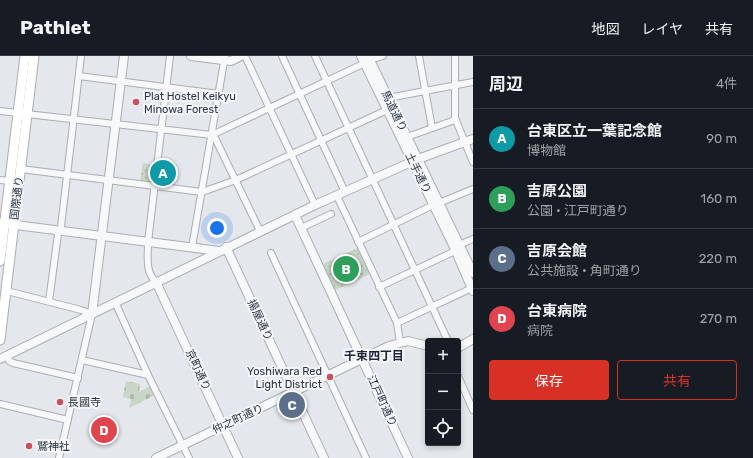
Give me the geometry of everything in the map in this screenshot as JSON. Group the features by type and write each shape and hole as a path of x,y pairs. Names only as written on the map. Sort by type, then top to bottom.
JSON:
{"main road":[{"name":"国際通り","path":"0,261 6,224 25,56"},
{"name":"国際通り","path":"0,340 6,292 6,224 21,169 34,56"}],"street":[{"path":"49,301 60,230 81,56"},
{"path":"59,458 92,314 103,236 124,56"},
{"path":"156,282 148,269 148,242 156,187 170,56"},
{"path":"191,56 225,58 231,61 241,56"},
{"path":"245,56 316,205"},
{"path":"282,56 345,192"},
{"path":"315,56 447,338"},
{"path":"0,111 212,135 327,80 366,59 383,56"},
{"path":"419,56 432,128"},
{"path":"455,56 455,120 473,162"},
{"path":"200,261 201,256 194,248 225,58"},
{"name":"馬道通り","path":"366,59 388,98 407,137 415,160 457,248 473,273"},
{"name":"土手通り","path":"366,59 387,110 415,160"},
{"path":"79,76 219,94"},
{"path":"388,98 473,82"},
{"path":"21,169 202,192 236,180 387,110"},
{"path":"407,137 455,120"},
{"path":"212,135 215,138 260,231"},
{"path":"78,378 13,363 4,357 295,214 415,160 473,139"},
{"path":"0,180 10,181"},
{"path":"358,242 436,204 473,189"},
{"path":"337,196 397,323 400,342 408,341 425,345"},
{"name":"江戸町通り","path":"295,214 408,458"},
{"path":"301,228 331,214"},
{"path":"6,224 194,248 222,249"},
{"path":"379,287 472,241"},
{"path":"397,323 472,289 457,248"},
{"name":"揚屋通り","path":"222,249 324,458"},
{"path":"271,254 366,458"},
{"name":"京町通り","path":"156,282 238,458"},
{"path":"6,292 49,301 92,314"},
{"path":"115,302 148,375 189,458"},
{"path":"461,346 473,339"},
{"name":"仲之町通り","path":"156,458 400,342"},
{"path":"82,360 148,375"},
{"path":"461,383 473,409"},
{"path":"0,404 68,420"}],"green space":[{"path":"143,163 154,165 151,184 140,182"},
{"path":"358,248 370,274 335,290 323,264"},
{"path":"126,381 140,384 139,392 150,386 155,395 129,408 131,399 123,397"}],"place":[{"name":"Plat Hostel Keikyu Minowa Forest","path":"136,102"},
{"name":"台東区立一葉記念館","path":"163,173"},
{"name":"吉原公園","path":"346,269"},
{"name":"Yoshiwara Red Light District","path":"330,377"},
{"name":"長國寺","path":"60,402"},
{"name":"吉原会館","path":"292,405"},
{"name":"台東病院","path":"104,430"},
{"name":"鷲神社","path":"29,446"}],"district":[{"name":"千束四丁目","path":"374,356"}]}
